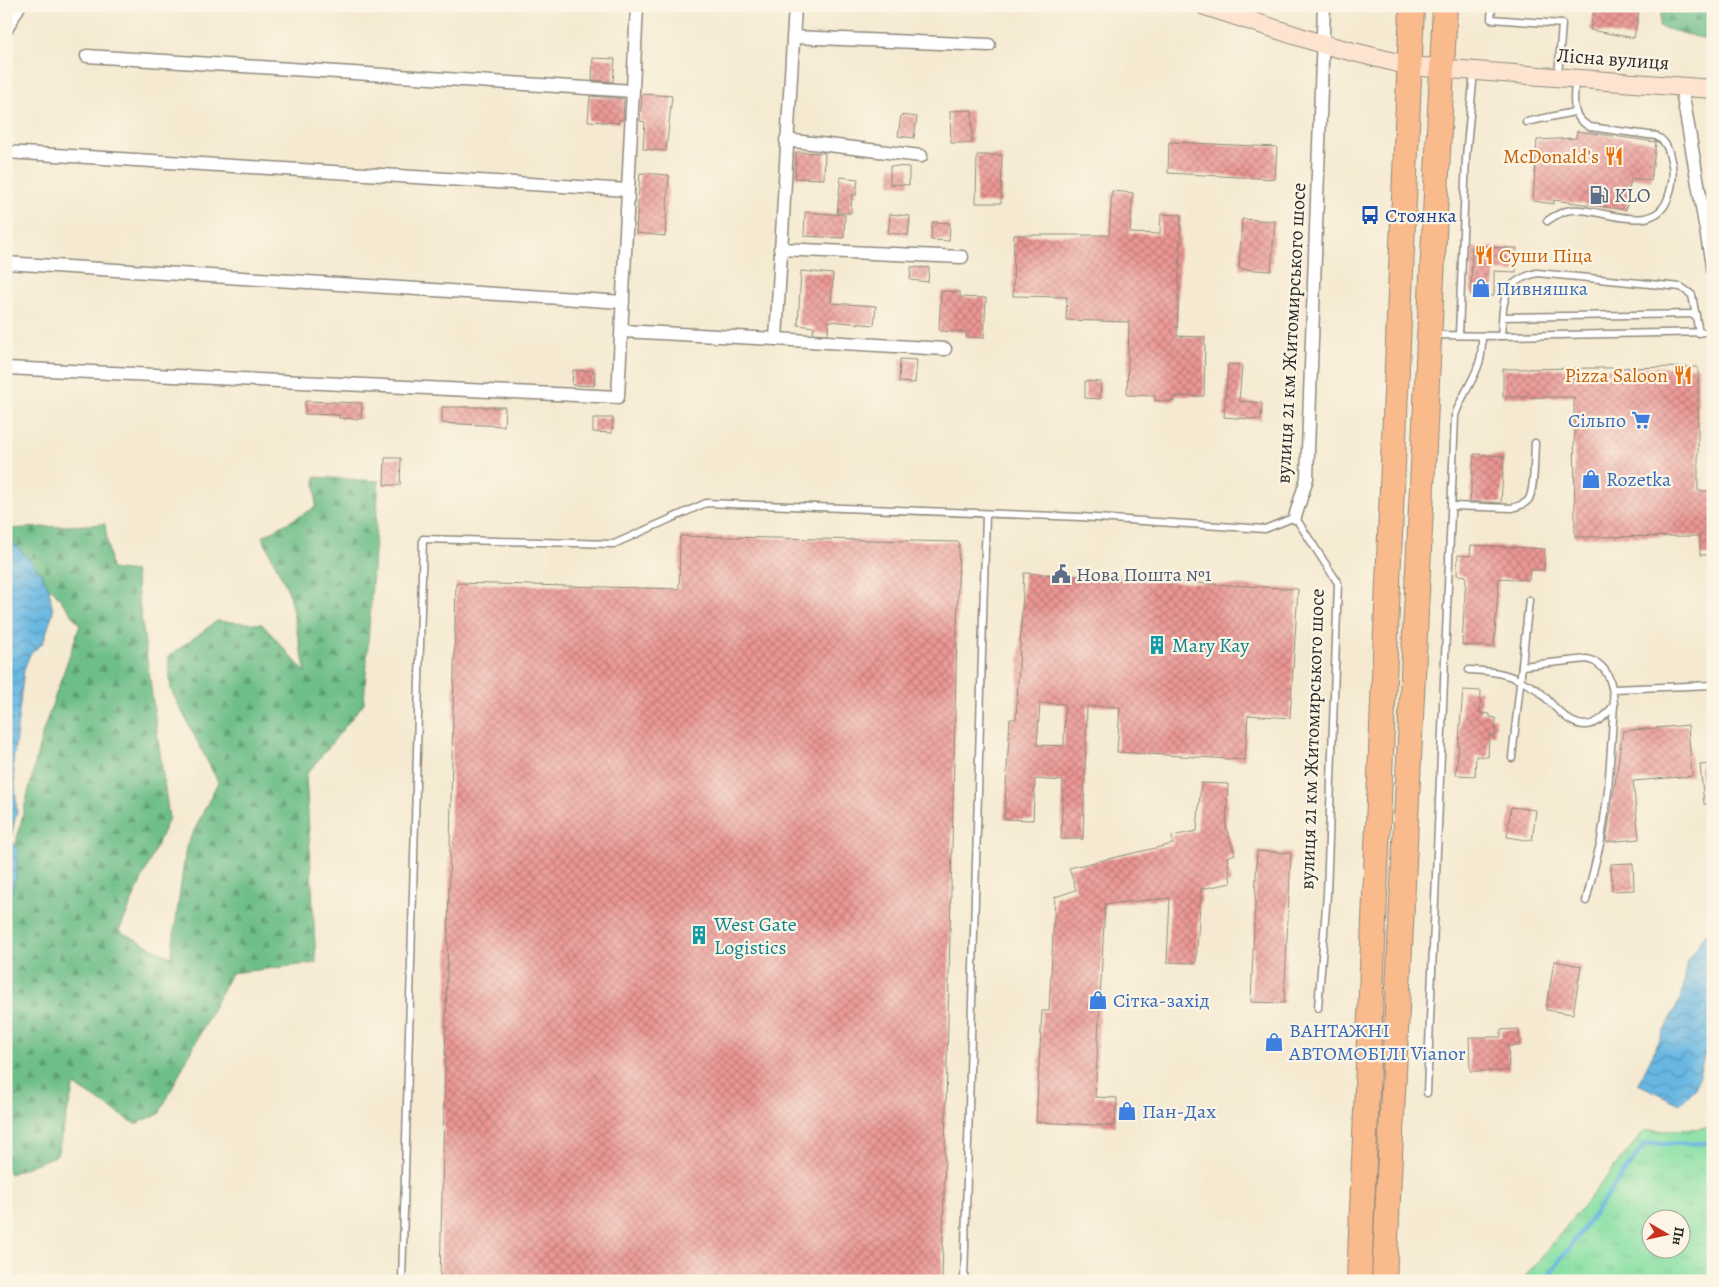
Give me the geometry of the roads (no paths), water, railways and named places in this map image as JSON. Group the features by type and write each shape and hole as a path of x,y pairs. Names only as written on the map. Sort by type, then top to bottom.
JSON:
{"highway":[{"path":"1359,1281 1412,6"},
{"path":"1384,1281 1445,6"}],"main road":[{"name":"Лісна вулиця","path":"1205,6 1322,44 1410,66 1713,88"}],"street":[{"path":"6,30 19,6"},
{"path":"6,368 618,397 637,6"},
{"path":"776,338 795,6"},
{"name":"вулиця 21 км Житомирського шосе","path":"1295,518 1306,478 1324,6"},
{"path":"793,37 989,46"},
{"path":"87,56 633,91"},
{"path":"1682,85 1713,271"},
{"path":"786,140 921,156"},
{"path":"6,152 628,190"},
{"path":"780,249 962,258"},
{"path":"6,263 623,302"},
{"path":"622,331 776,338 945,349"}],"lane":[{"path":"1492,6 1491,19 1562,24 1566,77 1574,112 1582,123 1590,127 1656,136 1664,140 1668,148 1673,170 1672,186 1667,202 1659,212 1649,218 1635,219 1570,210 1547,221"},
{"path":"1459,335 1466,157 1474,71"},
{"path":"1526,122 1574,112"},
{"path":"1501,336 1504,295 1512,284 1523,276 1537,273 1681,287 1692,295 1698,333"},
{"path":"1503,317 1696,314"},
{"path":"1430,335 1501,336 1713,332"},
{"path":"1427,1093 1455,416 1461,398 1474,376 1481,359 1482,336"},
{"path":"1451,506 1512,508 1529,500 1532,488 1535,443"},
{"path":"402,1281 423,539 614,544 706,504 1091,518 1265,529 1295,518"},
{"path":"964,1281 986,514"},
{"name":"вулиця 21 км Житомирського шосе","path":"1295,518 1338,583 1327,894 1318,1008"},
{"path":"1512,758 1529,600"},
{"path":"1522,666 1587,659 1597,661 1604,667 1613,689 1614,705 1608,791 1601,840 1586,901"},
{"path":"1469,670 1499,672 1520,680 1540,692 1554,709 1570,721 1584,725 1600,720 1614,705"},
{"path":"1613,689 1713,685"}],"water":[{"path":"6,535 41,573 49,589 53,612 43,643 30,654 24,669 13,763 17,811 10,840 18,850 16,877 6,908 7,594"},
{"path":"1713,931 1713,1026 1695,1089 1680,1104 1638,1084 1682,995 1688,960 1706,933"}],"waterway":[{"path":"1545,1281 1645,1144 1713,1143"}],"place":[{"name":"McDonald's","path":"1614,156"},
{"name":"KLO","path":"1599,195"},
{"name":"Стоянка","path":"1370,215"},
{"name":"Суши Піца","path":"1484,255"},
{"name":"Пивняшка","path":"1481,288"},
{"name":"Pizza Saloon","path":"1683,375"},
{"name":"Сільпо","path":"1641,420"},
{"name":"Rozetka","path":"1591,479"},
{"name":"Нова Пошта №1","path":"1061,574"},
{"name":"Mary Kay","path":"1157,645"},
{"name":"West Gate Logistics","path":"699,935"},
{"name":"Сітка-захід","path":"1098,1000"},
{"name":"ВАНТАЖНІ АВТОМОБІЛІ Vianor","path":"1274,1042"},
{"name":"Пан-Дах","path":"1127,1111"}]}
